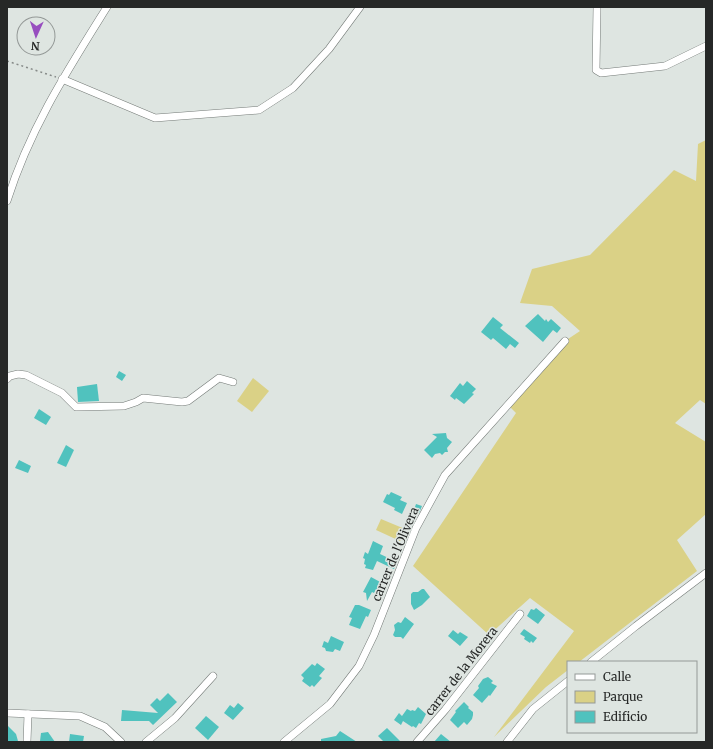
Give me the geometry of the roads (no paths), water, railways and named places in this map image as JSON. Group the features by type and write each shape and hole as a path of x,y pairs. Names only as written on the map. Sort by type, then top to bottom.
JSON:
{"street":[{"path":"7,201 23,157 46,108 62,79 107,7"},
{"path":"62,79 155,118 259,110 293,88 329,49 360,7"},
{"path":"596,7 596,70 602,73 665,66 706,46"},
{"name":"carrer de l'Olivera","path":"284,742 330,704 359,666 374,635 416,528 445,475 565,341"},
{"path":"7,379 10,376 18,374 26,376 62,392 76,408 124,406 143,398 182,402 188,401 219,378 233,382"},
{"path":"592,661 706,573"},
{"name":"carrer de la Morera","path":"418,742 520,614"},
{"path":"146,742 175,718 213,676"},
{"path":"507,742 533,709 567,682"},
{"path":"7,713 80,716 105,727 121,742"},
{"path":"27,742 28,714"}]}
